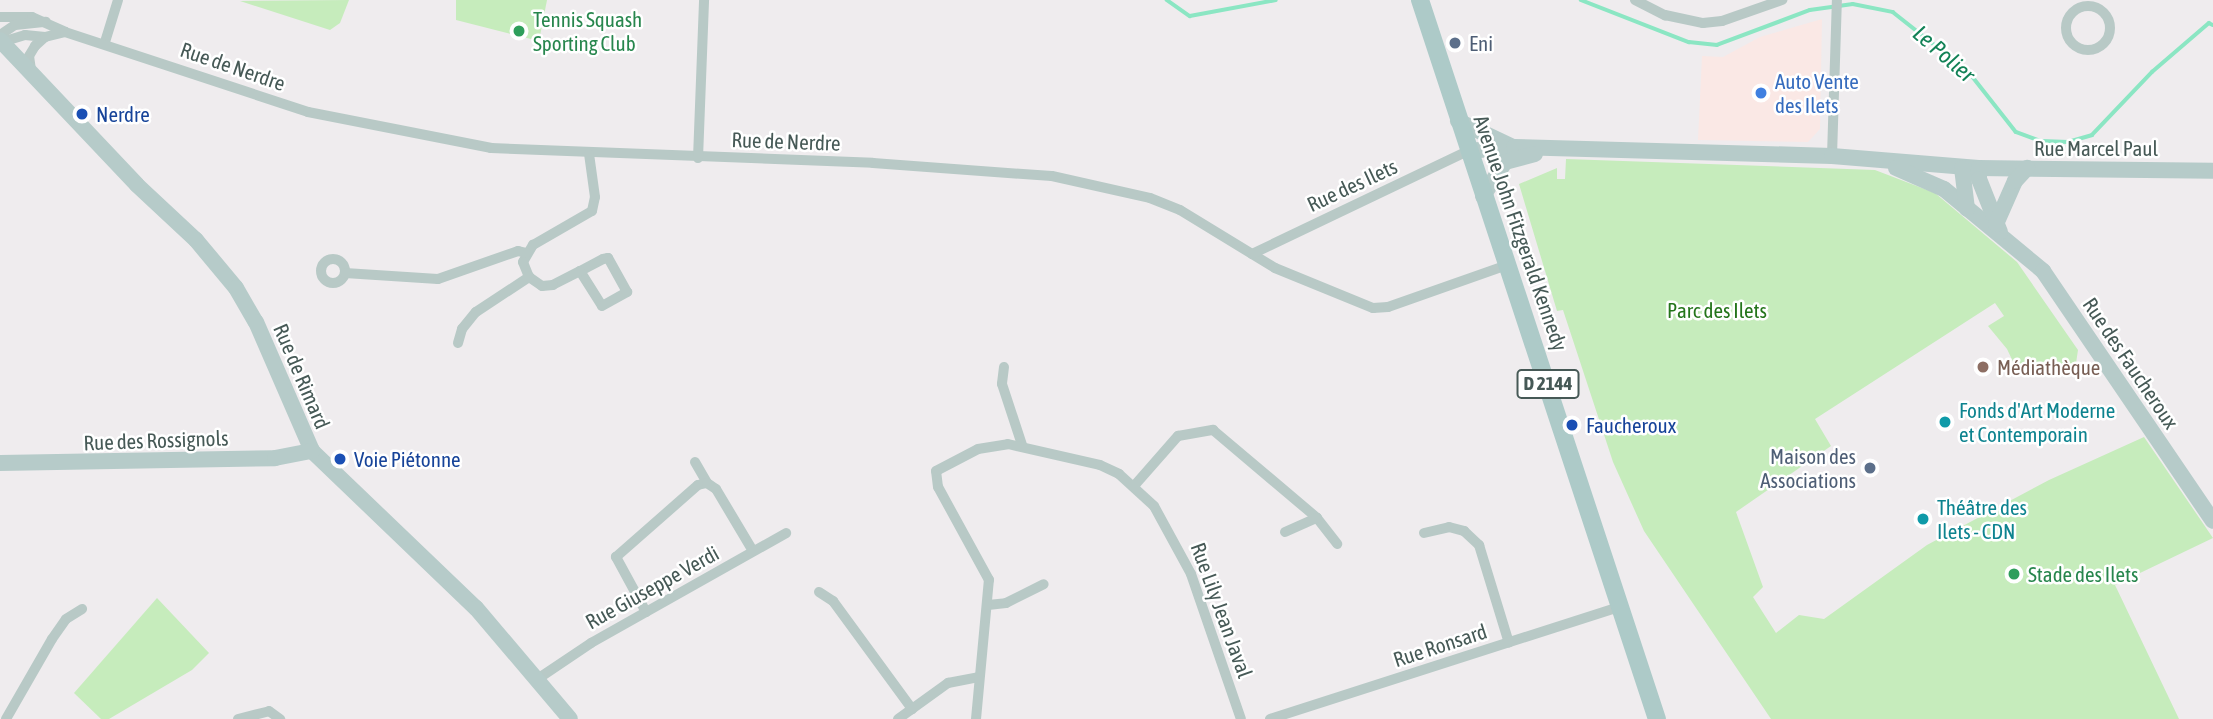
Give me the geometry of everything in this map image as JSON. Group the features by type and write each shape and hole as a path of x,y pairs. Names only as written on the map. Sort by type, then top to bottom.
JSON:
{"main road":[{"name":"Avenue John Fitzgerald Kennedy","path":"1420,0 1657,719"}],"street":[{"path":"105,42 118,0"},
{"path":"698,158 704,0"},
{"path":"1635,0 1665,15 1703,23 1782,0"},
{"path":"1832,156 1837,0"},
{"path":"2089,3 2102,11 2110,30 2104,43 2085,50 2068,37 2067,23 2075,11 2089,3"},
{"path":"0,17 46,22 65,32"},
{"path":"1,41 2,30 46,22"},
{"name":"Rue de Nerdre","path":"1,41 25,35 45,37 65,32 105,42 354,124 491,148 589,154 873,163 1052,176 1150,198 1189,215 1275,268 1373,308 1507,265"},
{"path":"31,69 29,56 45,37"},
{"name":"Rue de Rimard","path":"1,41 31,69 136,185 196,240 236,288 256,322 312,451 475,608 539,678 570,719"},
{"name":"Rue des Faucheroux","path":"1458,121 1514,147"},
{"name":"Rue des Faucheroux","path":"1468,150 1514,147 1832,156 1979,168 1979,179 1999,231"},
{"path":"1468,150 1505,162 1483,196"},
{"name":"Rue des Ilets","path":"1252,254 1468,150"},
{"name":"Rue des Faucheroux","path":"1505,162 1551,150"},
{"path":"580,271 602,306 627,292 608,258 580,271 553,285 535,284 529,278 523,262 526,253 592,211 595,197 589,154"},
{"name":"Rue des Faucheroux","path":"1875,160 1933,182 1999,231 2043,271 2213,521"},
{"path":"1962,167 1967,209"},
{"name":"Rue Marcel Paul","path":"1979,168 2213,170"},
{"path":"1999,231 2015,181 2027,168"},
{"path":"345,273 438,279 518,251 526,253"},
{"path":"458,343 462,330 477,312 529,278"},
{"path":"1004,367 1002,384 1023,445"},
{"path":"1134,486 1178,436 1213,430 1317,518 1337,544"},
{"name":"Rue Lily Jean Javal","path":"988,605 989,580 938,487 936,471 978,449 1023,445 1100,465 1134,486 1169,526 1182,552 1241,719"},
{"name":"Rue des Rossignols","path":"0,463 275,458 312,451"},
{"path":"695,461 707,483 716,489 753,551"},
{"path":"646,612 616,557 698,485 707,483"},
{"path":"1285,532 1317,518"},
{"path":"1424,533 1449,527 1464,531 1479,545 1509,643"},
{"name":"Rue Giuseppe Verdi","path":"539,678 646,612 786,533"},
{"path":"976,719 978,677 988,605 1006,603 1044,584"},
{"path":"819,592 833,601 912,709"},
{"name":"Rue Ronsard","path":"1270,719 1621,606"},
{"path":"6,719 52,639 66,620 82,610"},
{"path":"898,719 948,683 978,677"},
{"path":"238,719 269,710 280,719"}],"shaded area":[{"name":"Auto Vente des Ilets","path":"1822,19 1820,129 1808,142 1698,140 1702,56 1723,57 1760,37"}],"green space":[{"path":"349,0 340,23 330,30 240,1"},
{"name":"Tennis Squash Sporting Club","path":"456,0 547,0 539,41 456,20"},
{"name":"Parc des Ilets","path":"1566,159 1875,170 1935,193 2017,262 2078,350 2075,370 2067,376 2058,373 2048,359 2037,366 2032,360 2017,370 2007,349 1988,326 2004,316 1995,303 1815,419 1831,446 1736,512 1763,587 1753,597 1776,633 1799,615 1824,619 1927,545 2049,480 2144,437 2213,538 2115,585 2179,719 1771,719 1644,531 1613,462 1563,310 1557,311 1519,184 1557,168 1557,179 1565,179"},
{"path":"157,598 209,653 192,670 109,719 101,719 74,693"}],"waterway":[{"name":"Le Polier","path":"1167,0 1190,16 1276,0"},
{"name":"Le Polier","path":"1581,0 1689,42 1717,45 1810,10 1853,4 1893,12 1969,72 2016,132 2041,141 2068,142 2092,135 2152,72 2209,23 2213,25"}],"place":[{"name":"Tennis Squash Sporting Club","path":"519,31"},
{"name":"Eni","path":"1455,43"},
{"name":"Auto Vente des Ilets","path":"1761,93"},
{"name":"Nerdre","path":"82,114"},
{"name":"Médiathèque","path":"1983,367"},
{"name":"Fonds d'Art Moderne et Contemporain","path":"1945,422"},
{"name":"Faucheroux","path":"1572,425"},
{"name":"Voie Piétonne","path":"340,459"},
{"name":"Maison des Associations","path":"1870,468"},
{"name":"Théâtre des Ilets - CDN","path":"1923,519"},
{"name":"Stade des Ilets","path":"2014,574"}]}
